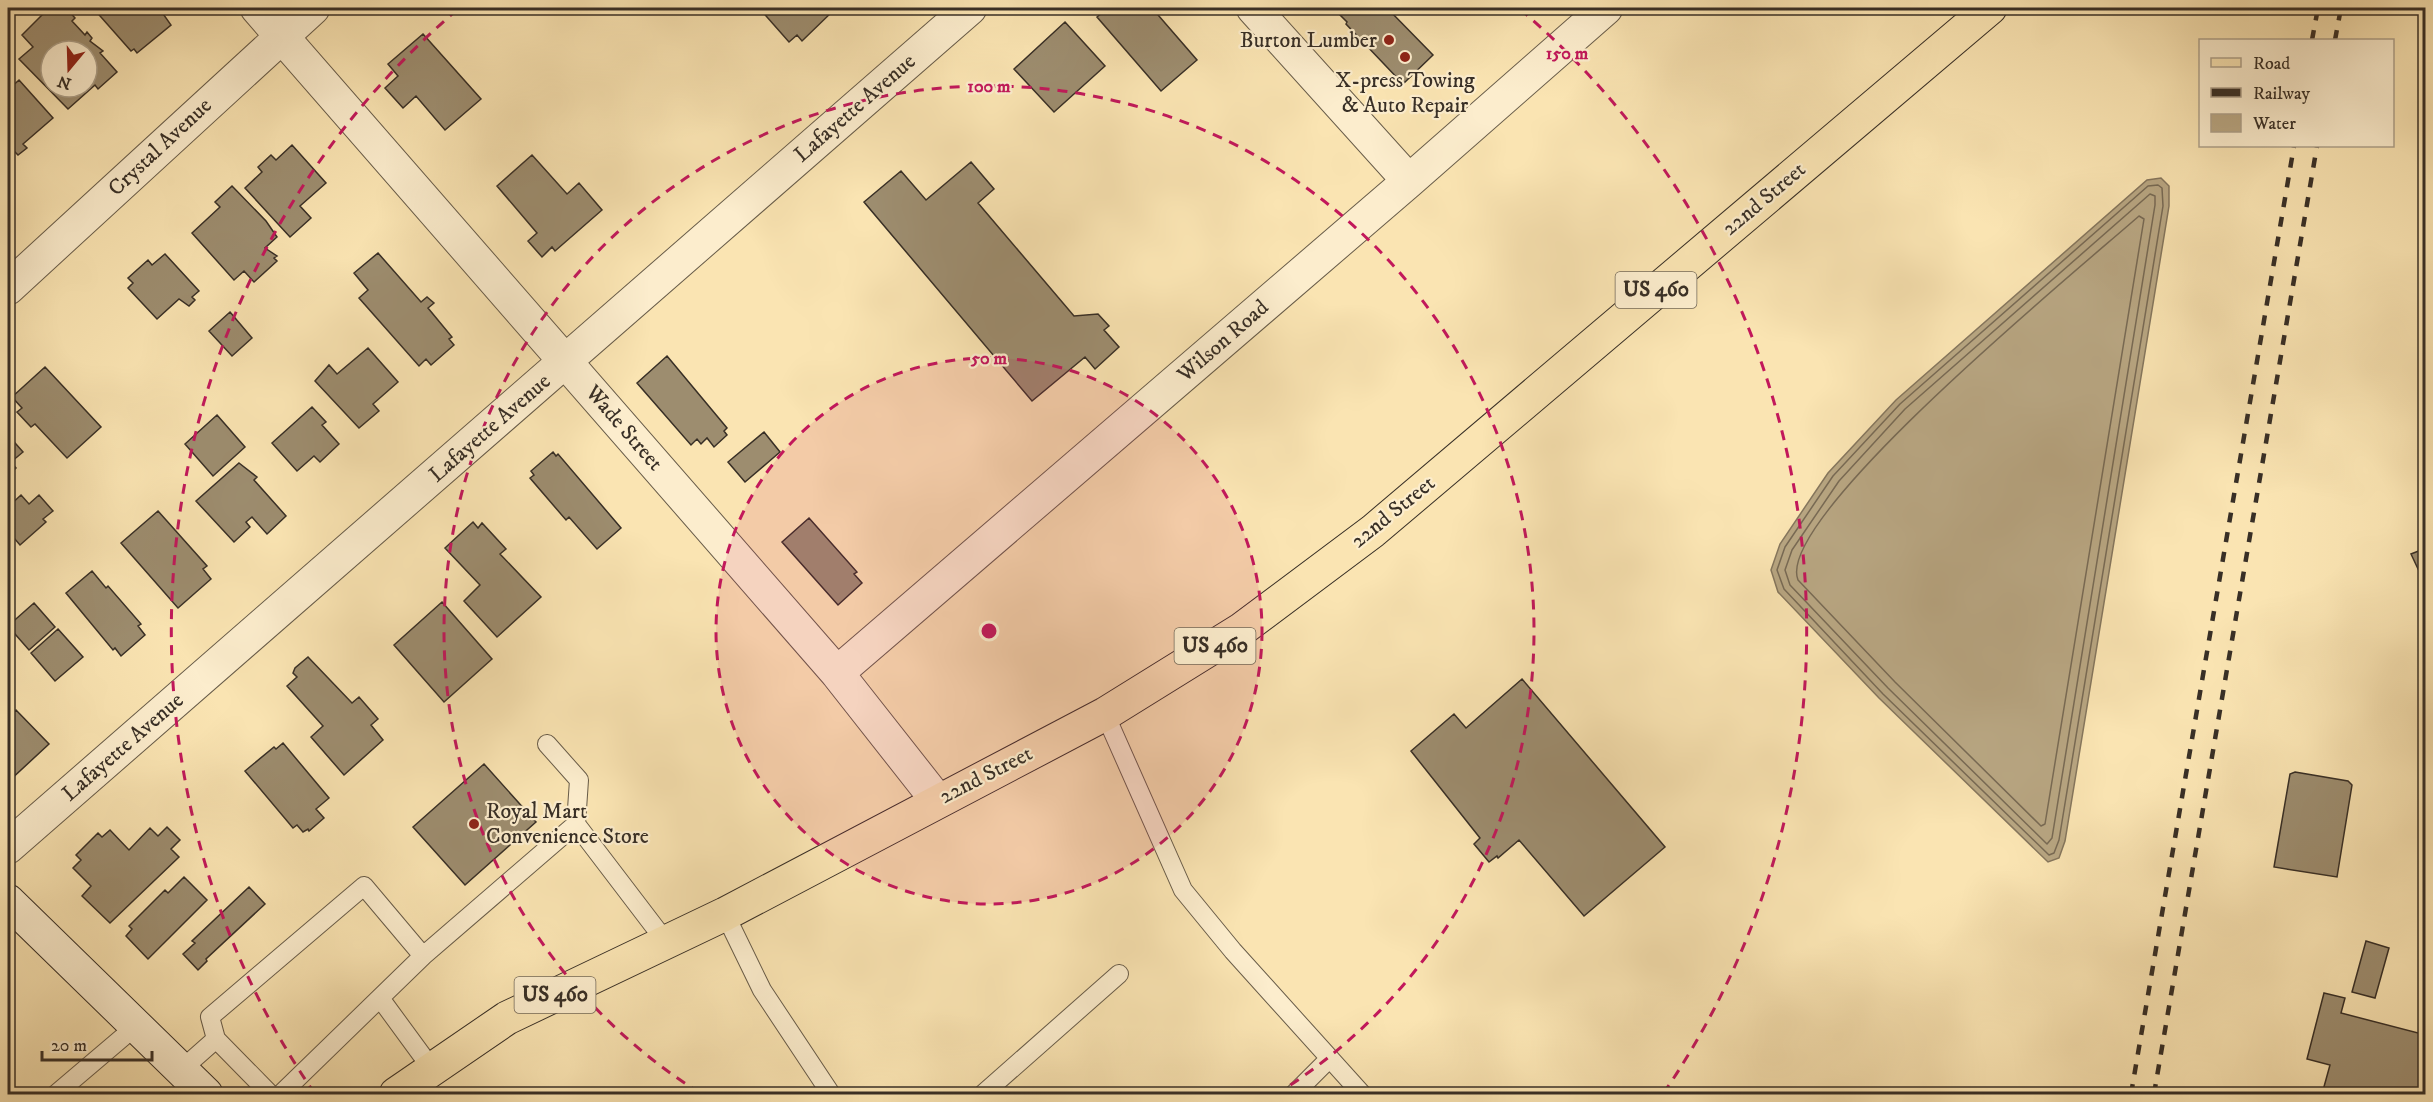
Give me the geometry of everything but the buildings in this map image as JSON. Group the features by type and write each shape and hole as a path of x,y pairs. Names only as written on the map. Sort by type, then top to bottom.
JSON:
{"main road":[{"name":"22nd Street","path":"725,914 937,800 1105,714 1242,629 1373,531 1990,8"},
{"name":"US 460","path":"396,1095 507,1018 725,914"}],"street":[{"name":"Wade Street","path":"257,8 837,673 937,800"},
{"name":"Crystal Avenue","path":"8,288 313,8"},
{"name":"Lafayette Avenue","path":"8,847 970,8"},
{"path":"1253,8 1410,181"},
{"name":"Wilson Road","path":"837,673 1410,181 1606,8"},
{"path":"8,900 206,1095"}],"lane":[{"path":"1105,714 1183,890 1233,951 1362,1095"},
{"path":"547,744 579,780 576,824 666,942"},
{"path":"281,1095 423,956 576,824"},
{"path":"270,1095 216,1039 210,1017 364,886 423,956"},
{"path":"725,914 762,990 831,1095"},
{"path":"983,1095 1119,974"},
{"path":"380,998 432,1069"},
{"path":"56,1095 136,1026"},
{"path":"181,1070 216,1039"},
{"path":"1294,1095 1330,1058"}],"water":[{"path":"2161,178 2169,186 2169,206 2065,841 2059,858 2048,862 1879,698 1778,592 1771,570 1780,544 1828,473 1896,400 2147,180"}],"railway":[{"path":"2312,39 2318,8"},
{"path":"2335,39 2341,8"},
{"path":"2424,8 2426,15"},
{"path":"2131,1094 2294,147"},
{"path":"2154,1094 2317,147"}],"place":[{"name":"Burton Lumber","path":"1389,40"},
{"name":"X-press Towing & Auto Repair","path":"1405,57"},
{"name":"Royal Mart Convenience Store","path":"474,824"}]}
